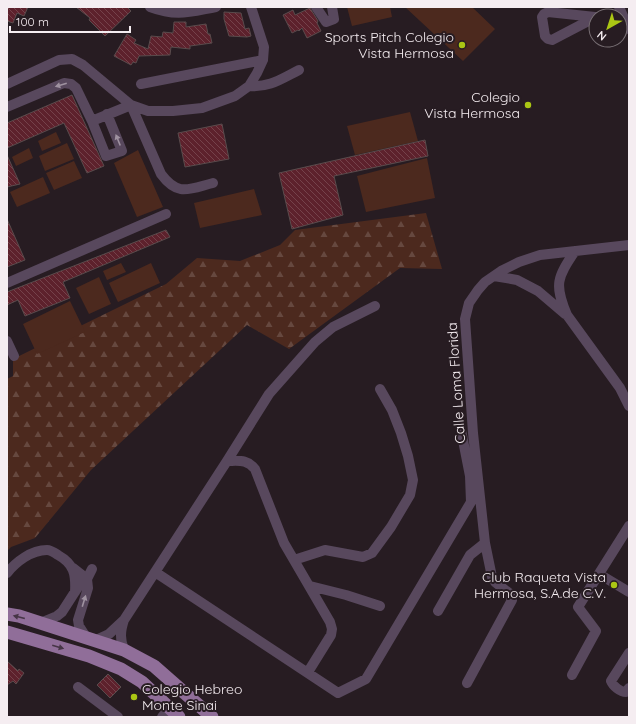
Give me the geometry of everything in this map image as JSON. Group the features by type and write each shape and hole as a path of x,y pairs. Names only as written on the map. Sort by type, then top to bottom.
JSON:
{"main road":[{"path":"7,614 124,650 154,666 212,717"},
{"path":"10,635 89,656 121,669 142,682 164,708 179,717"},
{"path":"142,682 152,679 154,675 154,666"},
{"path":"164,708 160,693 162,689 165,687 177,687"}],"street":[{"path":"150,7 171,13 185,13 216,7"},
{"path":"7,84 59,60 72,59 83,65 131,105 148,111 173,111 202,108 235,96 249,86 257,73 263,60 264,47 250,7"},
{"path":"316,7 326,22 334,19 332,7"},
{"path":"548,12 596,17 552,40 545,36 542,17 548,12"},
{"path":"141,84 263,60"},
{"path":"249,86 260,87 270,84 299,70"},
{"path":"7,108 64,83 71,84 76,88 92,120 106,156 122,150 108,114"},
{"path":"92,120 131,105"},
{"path":"131,105 161,174 168,184 178,189 188,190 213,183"},
{"path":"7,283 166,214"},
{"name":"Calle Loma Florida","path":"467,683 512,600 509,593 495,582 492,577 485,543 473,433 465,320 469,304 478,290 494,276 519,262 540,255 629,245"},
{"path":"566,315 558,290 559,280 563,269 575,251"},
{"path":"494,276 517,280 538,291 566,315 625,386 629,406"},
{"path":"7,573 19,560 37,552 47,550 51,551 67,560 73,568 87,579 88,588 78,620 79,626 91,639 109,634 124,620 270,394 315,342 333,327 375,306"},
{"path":"7,341 14,356"},
{"path":"294,560 325,550 363,557 372,553 391,527 410,495 413,480 408,456 392,410 380,389"},
{"path":"155,572 338,693 366,679 471,502 470,476 460,426"},
{"path":"227,461 242,460 248,462 255,469 284,544 330,622 332,629 331,635 308,672"},
{"path":"572,675 596,631 578,607 629,526"},
{"path":"438,611 470,555 485,543"},
{"path":"73,568 76,581 75,592"},
{"path":"40,623 62,612 83,581 87,579 92,569"},
{"path":"599,574 629,592"},
{"path":"310,586 346,595 380,606"},
{"path":"124,620 120,632 120,639 124,650"},
{"path":"629,653 611,681 612,685 622,692 626,692 629,688"},
{"path":"78,687 118,717"}],"green space":[{"path":"347,7 390,7 392,17 352,26"},
{"name":"Sports Pitch Colegio Vista Hermosa","path":"405,7 472,7 495,29 463,61"},
{"path":"410,112 418,141 355,155 347,126"},
{"path":"56,132 61,143 42,151 38,141"},
{"path":"67,143 74,159 45,171 39,156"},
{"path":"29,148 33,158 16,166 12,157"},
{"path":"138,150 163,207 137,217 114,163"},
{"path":"427,158 435,198 366,212 357,176"},
{"path":"74,161 82,178 54,190 46,173"},
{"path":"43,177 50,193 17,207 10,192"},
{"path":"254,189 262,215 200,228 194,203"},
{"path":"426,213 442,269 400,268 289,349 247,325 91,470 35,538 11,547 7,551 7,379 13,376 13,359 166,284 197,258 240,261 280,245 295,230"},
{"path":"121,263 126,272 107,280 103,271"},
{"path":"151,263 160,283 118,302 109,283"},
{"path":"99,277 111,304 89,314 76,288"},
{"path":"70,301 85,332 37,354 23,324"}],"building":[{"path":"7,7 28,7 24,16 17,13 13,23 7,21"},
{"path":"76,7 127,7 131,11 105,36 89,20 90,18"},
{"path":"310,8 318,21 317,23 321,31 307,38 302,28 299,31 298,30 292,33 283,15 293,10 295,15"},
{"path":"224,12 241,13 245,29 249,28 251,36 229,36 224,19"},
{"path":"174,22 186,22 186,27 206,24 212,43 190,46 190,49 171,47 170,55 139,56 136,63 133,62 131,65 114,56 127,34 136,40 134,43 148,49 151,36 162,37 163,32 173,33"},
{"path":"72,95 104,166 87,173 64,123 7,148 7,123"},
{"path":"222,124 229,159 185,167 178,133"},
{"path":"425,140 428,156 334,176 343,215 292,229 279,173"},
{"path":"7,155 20,184 7,187"},
{"path":"7,219 25,260 7,267"},
{"path":"166,230 170,237 63,282 70,298 25,316 18,300 7,305 7,292"},
{"path":"7,661 18,671 19,669 24,673 16,684 13,681 7,685"},
{"path":"108,674 121,687 110,698 97,685"}],"place":[{"name":"Sports Pitch Colegio Vista Hermosa","path":"462,45"},
{"name":"Colegio Vista Hermosa","path":"528,105"},
{"name":"Club Raqueta Vista Hermosa, S.A.de C.V.","path":"614,585"},
{"name":"Colegio Hebreo Monte Sinai","path":"134,697"}]}
